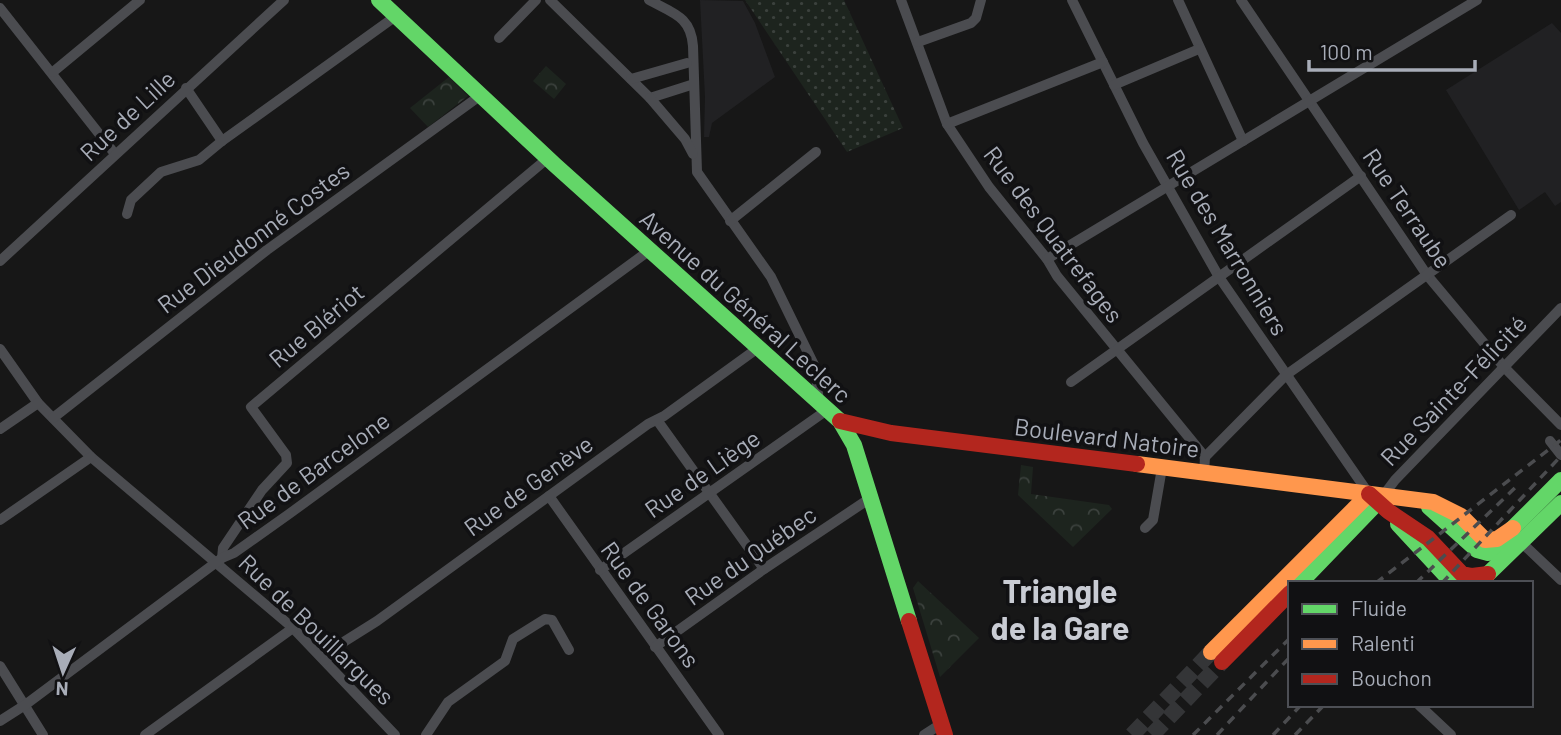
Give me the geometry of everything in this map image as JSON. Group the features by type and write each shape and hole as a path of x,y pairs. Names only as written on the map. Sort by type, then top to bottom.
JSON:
{"main road":[{"name":"Avenue du Général Leclerc","path":"379,0 548,158 840,421 854,445 943,730"},
{"name":"Boulevard Natoire","path":"840,421 891,433 1162,468 1204,465 1380,500 1419,499 1482,553 1497,549 1511,535 1517,535"},
{"path":"1481,579 1561,480"},
{"path":"1419,499 1433,502 1459,514 1485,540 1499,540 1517,535 1561,503"},
{"name":"Boulevard Natoire","path":"1380,500 1428,538 1462,573 1481,579"},
{"path":"1302,581 1380,500"},
{"path":"1380,500 1421,550 1454,581"},
{"path":"1295,581 1380,500"},
{"path":"1288,588 1216,657 1288,595"}],"street":[{"path":"52,72 139,0"},
{"name":"Rue de Lille","path":"0,261 284,0"},
{"path":"499,37 536,0"},
{"path":"550,0 650,98 685,139 695,160"},
{"path":"649,0 688,24 692,34 697,172 771,277 815,367 823,406"},
{"name":"Rue des Quatrefages","path":"901,0 947,124 989,187 1204,465"},
{"path":"918,42 971,23 976,18 981,0"},
{"name":"Rue des Marronniers","path":"1072,0 1167,186 1219,277 1286,375 1380,500"},
{"path":"1191,0 1179,3 1242,141"},
{"name":"Rue Terraube","path":"1241,0 1427,275 1504,368 1561,425"},
{"path":"1047,259 1477,0"},
{"path":"0,8 116,154"},
{"path":"127,214 131,200 161,172 199,160 396,16"},
{"path":"1114,85 1199,49"},
{"path":"947,124 1103,62"},
{"path":"631,79 687,63"},
{"path":"650,98 694,85"},
{"path":"186,88 222,141"},
{"name":"Rue Dieudonné Costes","path":"53,418 267,250 481,95"},
{"path":"730,221 816,152"},
{"name":"Rue Blériot","path":"219,560 223,548 256,499 286,463 286,455 251,407 548,158"},
{"path":"1071,382 1361,177"},
{"path":"1204,465 1286,375 1511,215"},
{"name":"Rue de Barcelone","path":"0,720 25,705 219,560 234,553 289,514 650,250"},
{"name":"Rue Sainte-Félicité","path":"1380,500 1395,480 1561,308"},
{"name":"Rue de Genève","path":"325,660 358,631 377,621 648,424 758,348"},
{"name":"Rue de Bouillargues","path":"0,349 38,403 91,457 219,560 293,628 395,735"},
{"path":"0,429 38,403"},
{"name":"Rue de Liège","path":"600,570 709,494 823,406"},
{"path":"657,420 764,569"},
{"path":"1550,441 1561,455"},
{"path":"0,520 91,457"},
{"path":"1145,528 1153,520 1162,468"},
{"name":"Rue de Garons","path":"549,496 719,735"},
{"name":"Rue du Québec","path":"655,647 764,569 869,499"},
{"path":"1517,535 1561,580"},
{"path":"426,735 448,702 502,664 513,639 542,620 552,620 569,650"},
{"path":"149,734 293,628"},
{"path":"0,666 43,735"},
{"path":"1421,707 1451,735"},
{"path":"924,735 943,730"}],"shaded area":[{"path":"700,0 743,1 755,23 775,77 712,123 709,137 704,137 705,97"},
{"path":"1552,23 1561,33 1561,202 1555,206 1545,192 1519,210 1446,90"}],"green space":[{"path":"745,0 844,0 903,128 847,152"},
{"path":"546,66 566,84 554,99 533,81"},
{"path":"449,77 468,96 428,127 410,108"},
{"path":"1021,465 1033,467 1031,494 1109,505 1112,509 1073,547 1018,495"},
{"path":"918,581 979,638 940,677 913,588"}],"tunnel":[{"path":"1132,735 1211,652"},
{"path":"1152,735 1222,662"}],"railway":[{"path":"1379,581 1561,440"},
{"path":"1444,581 1561,456"},
{"path":"1418,581 1517,486"},
{"path":"1193,735 1288,640"},
{"path":"1217,735 1288,659"},
{"path":"1273,735 1299,707"},
{"path":"1295,735 1322,707"}],"traffic: fast":[{"path":"379,0 555,165 840,421 854,445 909,621"},
{"path":"1429,507 1477,550 1488,553 1503,543 1513,528 1561,480"},
{"path":"1302,581 1378,502"},
{"path":"1479,580 1561,503"},
{"path":"1398,524 1452,581"}],"traffic: slow":[{"path":"1137,464 1433,502 1461,516 1485,540 1497,539 1513,528"},
{"path":"1211,652 1369,494"}],"traffic: jam":[{"path":"840,421 891,433 1137,464"},
{"path":"1369,494 1388,511 1428,538 1462,574 1488,574"},
{"path":"1222,662 1288,595"},
{"path":"909,621 945,735"}],"district":[{"name":"Triangle de la Gare","path":"1060,608"}]}
